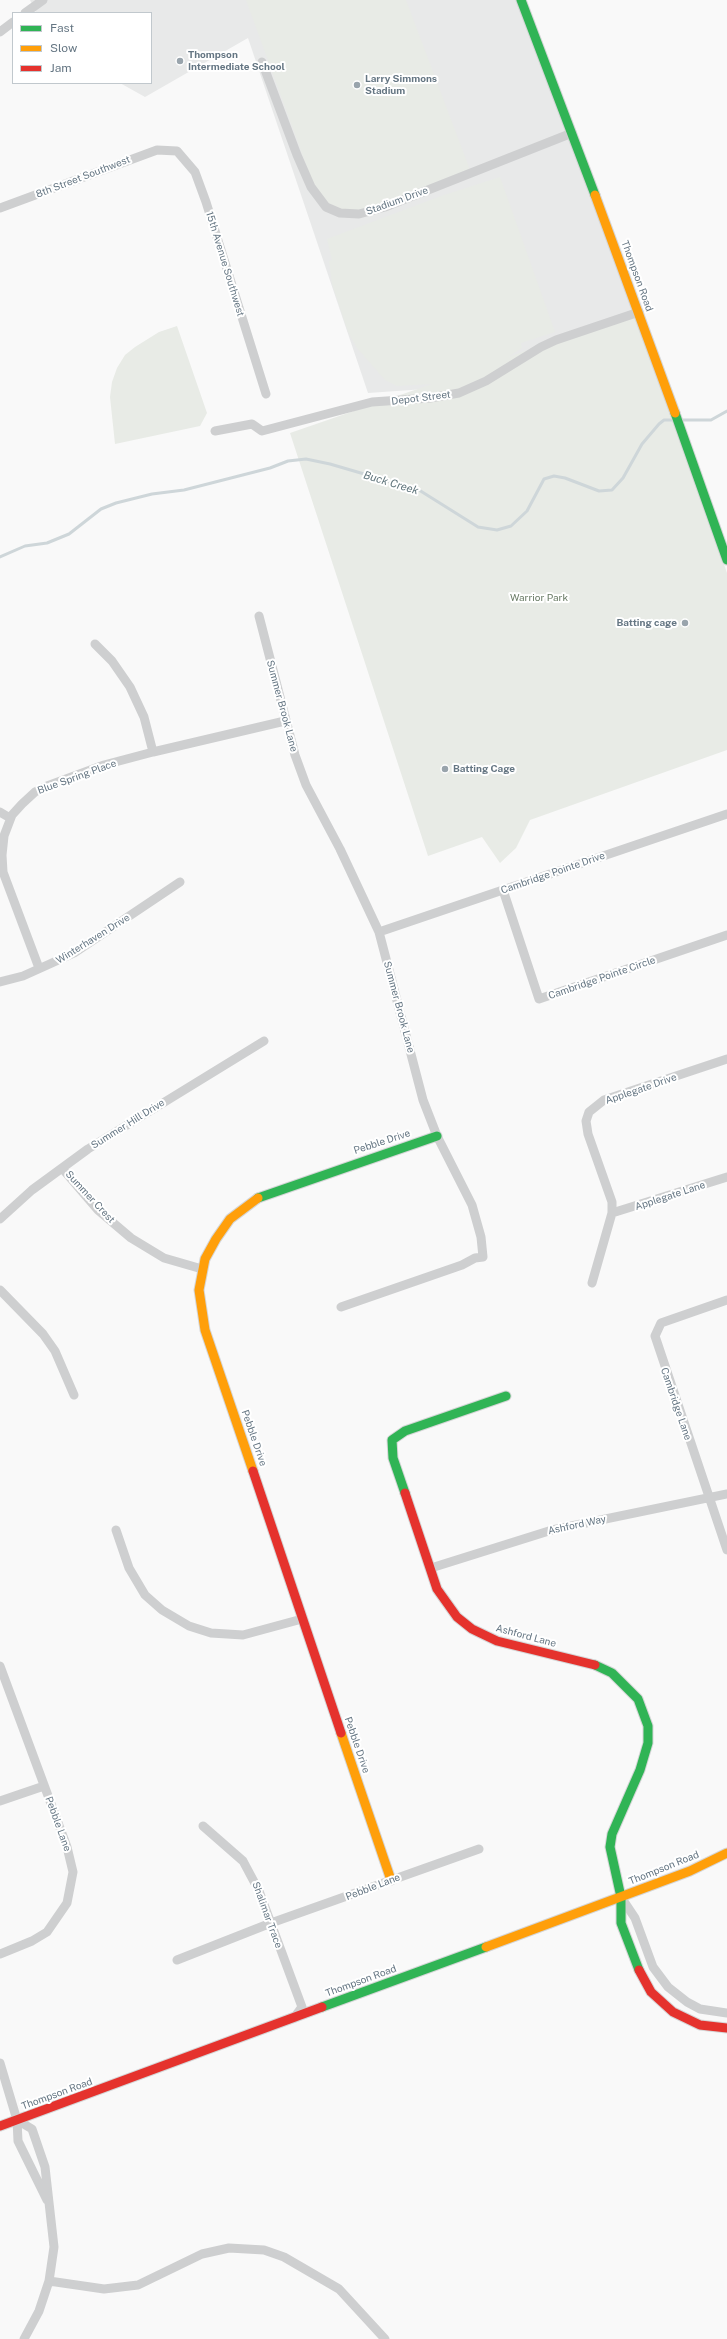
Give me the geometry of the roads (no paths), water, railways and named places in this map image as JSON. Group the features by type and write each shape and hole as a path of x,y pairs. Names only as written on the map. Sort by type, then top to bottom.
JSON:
{"street":[{"path":"26,12 43,0"},
{"name":"Thompson Road","path":"521,0 662,374 727,560"},
{"path":"0,32 12,23"},
{"name":"Stadium Drive","path":"262,62 309,182 326,207 340,214 359,214 385,207 572,133"},
{"name":"8th Street Southwest","path":"0,208 157,150 166,149"},
{"name":"15th Avenue Southwest","path":"166,149 177,151 195,172 209,209 266,394"},
{"name":"Depot Street","path":"214,431 252,424 262,431 372,402 430,398 459,393 491,378 541,347 556,340 639,312"},
{"name":"Summer Brook Lane","path":"259,616 285,721 306,785 340,849 379,932 419,1084 437,1136 472,1205 481,1237 483,1257 475,1258 462,1265 341,1307"},
{"path":"95,644 112,661 130,687 144,717 153,752"},
{"name":"Blue Spring Place","path":"39,968 3,872 2,855 4,836 10,818 35,792 47,786 104,765 285,721"},
{"path":"0,812 10,818"},
{"name":"Cambridge Pointe Drive","path":"379,932 727,814"},
{"name":"Winterhaven Drive","path":"0,982 23,976 39,968 51,965 74,953 180,882"},
{"name":"Cambridge Pointe Circle","path":"503,890 539,998 727,936"},
{"name":"Summer Hill Drive","path":"0,1219 32,1190 62,1168 156,1106 264,1041"},
{"name":"Applegate Drive","path":"612,1213 612,1202 588,1134 586,1121 589,1112 604,1100 727,1059"},
{"name":"Pebble Drive","path":"392,1880 205,1330 199,1298 202,1269 209,1250 221,1229 241,1210 262,1196 437,1136"},
{"name":"Summer Crest","path":"62,1168 98,1210 131,1238 164,1258 202,1269"},
{"name":"Applegate Lane","path":"612,1213 727,1177"},
{"path":"592,1283 612,1213"},
{"path":"0,1290 43,1334 55,1351 74,1395"},
{"name":"Cambridge Lane","path":"727,1300 661,1323 655,1336 727,1550"},
{"name":"Ashford Lane","path":"506,1396 405,1431 392,1440 393,1458 430,1568 442,1598 457,1617 472,1629 497,1641 600,1666 624,1684 638,1700 648,1726 648,1743 640,1770 612,1834 610,1847 621,1897 621,1923 638,1968 651,1992 673,2012 687,2020 700,2025 727,2028"},
{"name":"Ashford Way","path":"430,1568 552,1530 727,1494"},
{"path":"116,1530 129,1568 146,1595 162,1610 189,1626 222,1635 243,1635 302,1618"},
{"name":"Pebble Lane","path":"0,1666 72,1864 70,1895 62,1912 46,1932 32,1942 0,1954"},
{"path":"0,1801 44,1786"},
{"name":"Shalimar Trace","path":"203,1826 244,1861 259,1891 302,2007 294,2018"},
{"name":"Pebble Lane","path":"177,1960 271,1923 479,1849"},
{"name":"Thompson Road","path":"0,2126 621,1897 690,1871 727,1853"},
{"path":"621,1897 635,1918 653,1967 668,1988 687,2002 700,2008 727,2013"},
{"path":"0,2063 17,2120 18,2141 50,2205"},
{"path":"17,2120 32,2129 45,2167 54,2247 49,2281 37,2317 24,2339"},
{"path":"49,2281 104,2289 138,2285 211,2251 229,2248 264,2250 284,2257 340,2289 386,2339"}],"waterway":[{"name":"Buck Creek","path":"681,420 711,420 727,411"},
{"name":"Buck Creek","path":"0,557 25,546 47,543 69,534 101,509 116,503 152,494 184,490 270,468 288,461 306,459 330,464 419,490 478,527 497,530 511,526 527,511 544,479 554,476 565,478 599,491 612,490 623,478 642,444 659,424 664,420 674,420"}],"place":[{"name":"Thompson Intermediate School","path":"180,61"},
{"name":"Larry Simmons Stadium","path":"357,85"},
{"name":"Batting cage","path":"685,623"},
{"name":"Batting Cage","path":"445,769"}],"park label":[{"name":"Warrior Park","path":"539,598"}]}
